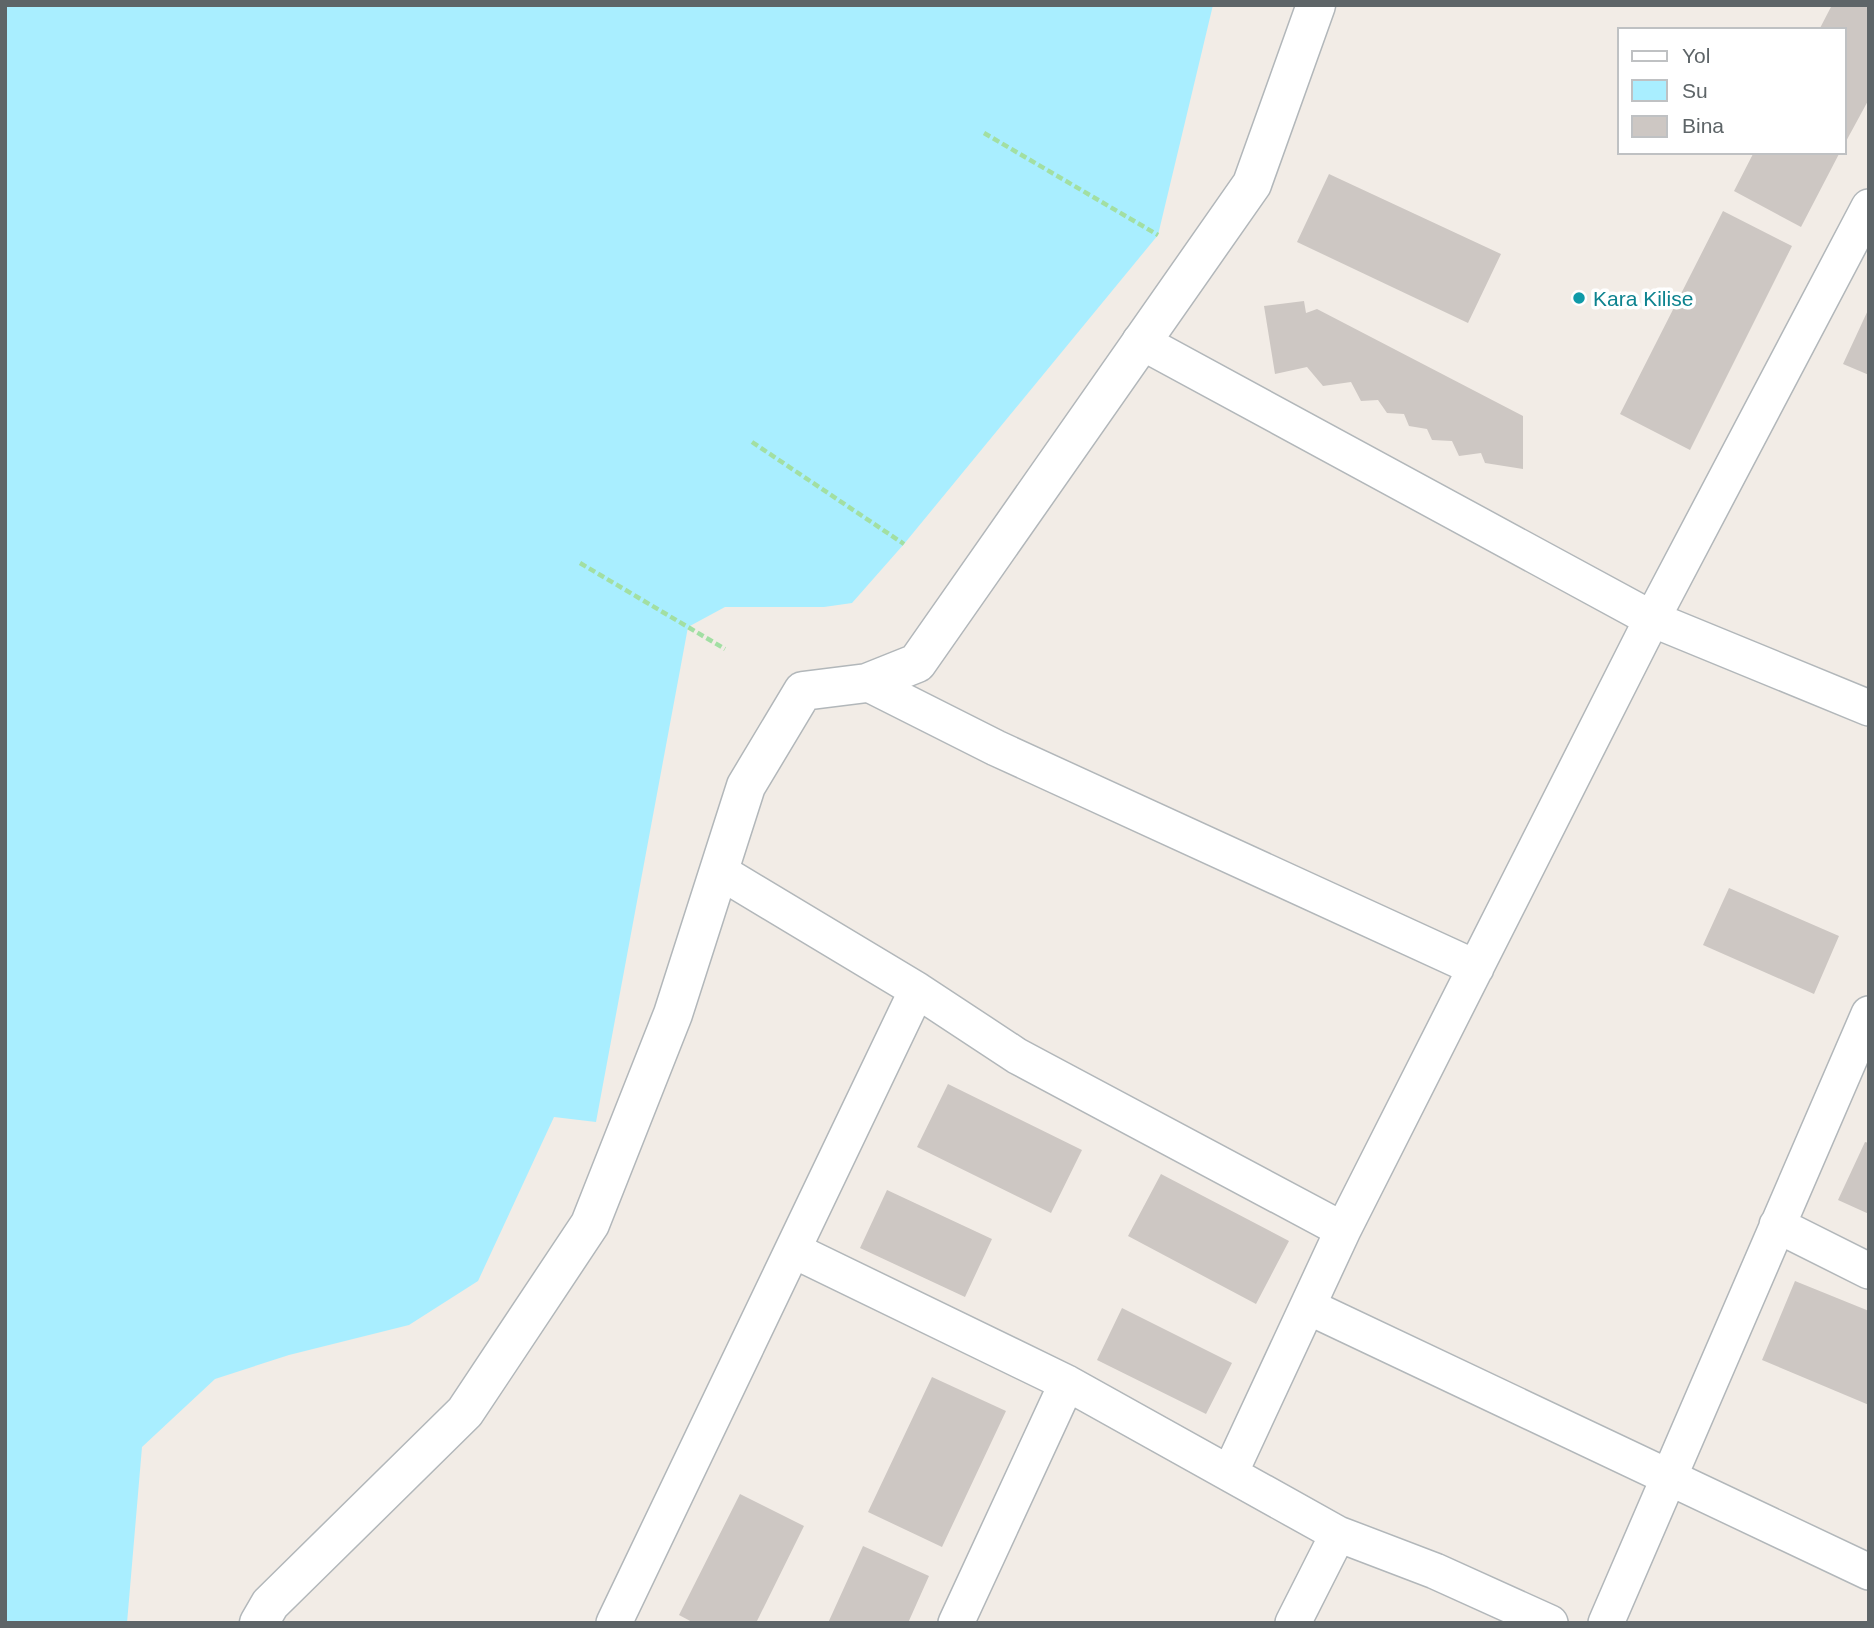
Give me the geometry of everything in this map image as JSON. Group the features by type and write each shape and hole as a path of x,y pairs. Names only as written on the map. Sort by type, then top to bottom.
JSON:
{"street":[{"path":"259,1623 270,1604 465,1412 590,1224 673,1014 746,786 803,691 867,682 917,663 1252,184 1316,5"},
{"path":"1230,1473 1343,1230 1652,619 1869,207"},
{"path":"1140,341 1652,619 1869,708"},
{"path":"867,682 1009,754 1476,968"},
{"path":"719,871 917,990 1017,1056 1343,1230"},
{"path":"614,1623 917,990"},
{"path":"1606,1623 1869,1014"},
{"path":"1777,1225 1869,1271"},
{"path":"793,1250 1067,1383 1338,1534 1435,1571 1550,1623"},
{"path":"1309,1307 1869,1572"},
{"path":"956,1623 1067,1383"},
{"path":"1293,1623 1338,1534"}],"path":[{"path":"984,133 1158,235"},
{"path":"752,443 904,544"},
{"path":"580,563 725,649"}],"water":[{"path":"5,5 1213,5 1158,235 904,544 852,603 824,607 725,607 688,627 596,1122 554,1117 478,1281 409,1325 289,1355 215,1379 142,1447 127,1623 5,1623"}],"building":[{"path":"1832,5 1869,5 1869,99 1846,141 1846,28 1820,28"},
{"path":"1753,154 1839,154 1801,227 1734,191"},
{"path":"1329,174 1501,254 1468,323 1297,242"},
{"path":"1723,211 1792,246 1690,450 1620,414"},
{"path":"1304,301 1306,313 1317,309 1523,416 1523,469 1485,463 1481,453 1459,456 1452,441 1432,440 1427,429 1409,426 1404,414 1387,413 1378,400 1361,401 1351,382 1323,386 1307,367 1275,374 1264,306"},
{"path":"1869,308 1869,375 1843,364"},
{"path":"1729,888 1839,936 1814,994 1703,945"},
{"path":"948,1084 1082,1150 1051,1213 917,1147"},
{"path":"1865,1142 1869,1143 1869,1214 1838,1200"},
{"path":"1161,1174 1289,1241 1256,1304 1128,1236"},
{"path":"887,1190 992,1239 965,1297 860,1248"},
{"path":"1795,1281 1869,1311 1869,1405 1762,1360"},
{"path":"1122,1308 1232,1363 1206,1414 1097,1360"},
{"path":"932,1377 1006,1411 942,1547 868,1512"},
{"path":"740,1494 804,1526 756,1623 694,1623 679,1615"},
{"path":"863,1546 929,1576 908,1623 828,1623"}],"place":[{"name":"Kara Kilise","path":"1579,298"}]}
